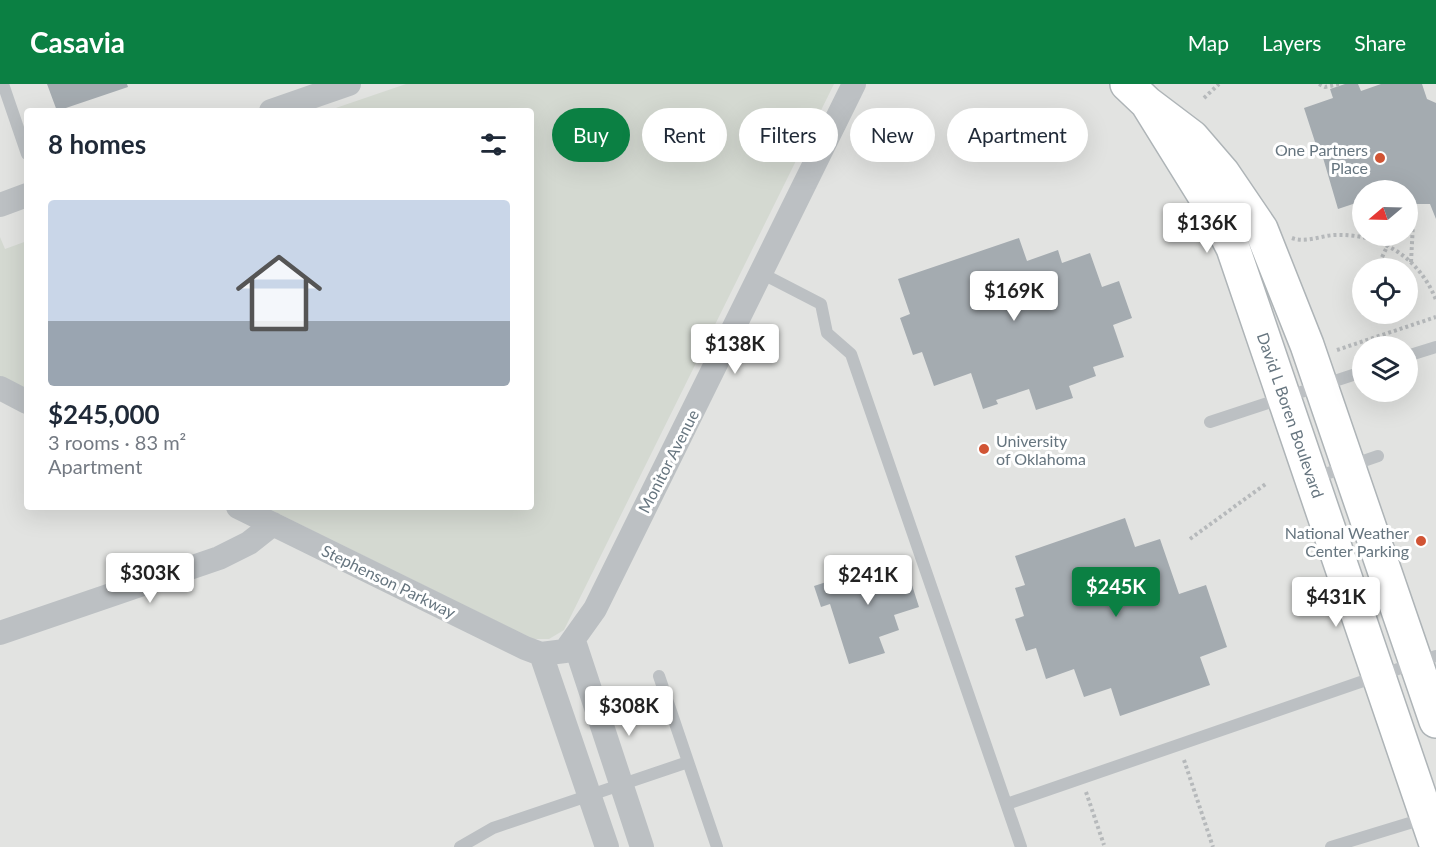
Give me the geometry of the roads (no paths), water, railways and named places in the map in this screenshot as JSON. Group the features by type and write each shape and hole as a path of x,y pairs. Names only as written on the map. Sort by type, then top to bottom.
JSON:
{"street":[{"path":"280,108 349,84"},
{"name":"Monitor Avenue","path":"574,641 595,609 854,84"},
{"name":"David L Boren Boulevard","path":"1137,94 1192,137 1223,173 1261,230 1285,396 1379,676 1433,825"},
{"path":"0,205 24,196"},
{"name":"David L Boren Boulevard","path":"1265,264 1322,385 1364,461 1426,660 1436,721"},
{"path":"0,388 24,400"},
{"name":"Stephenson Parkway","path":"244,510 541,654"},
{"path":"0,633 219,558 249,543 273,524"},
{"path":"606,847 541,654 565,651 574,641 642,847"}],"lane":[{"path":"3,84 24,145"},
{"path":"761,273 821,304 827,333 851,354 1022,847"},
{"path":"1418,353 1436,347"},
{"path":"1210,422 1352,375"},
{"path":"1312,479 1364,461"},
{"path":"1006,804 1426,660"},
{"path":"659,676 717,847"},
{"path":"460,847 493,828 688,762"},
{"path":"1331,847 1433,825"}],"place":[{"name":"One Partners Place","path":"1380,158"},
{"name":"University of Oklahoma","path":"984,449"},
{"name":"National Weather Center Parking","path":"1421,541"}]}
